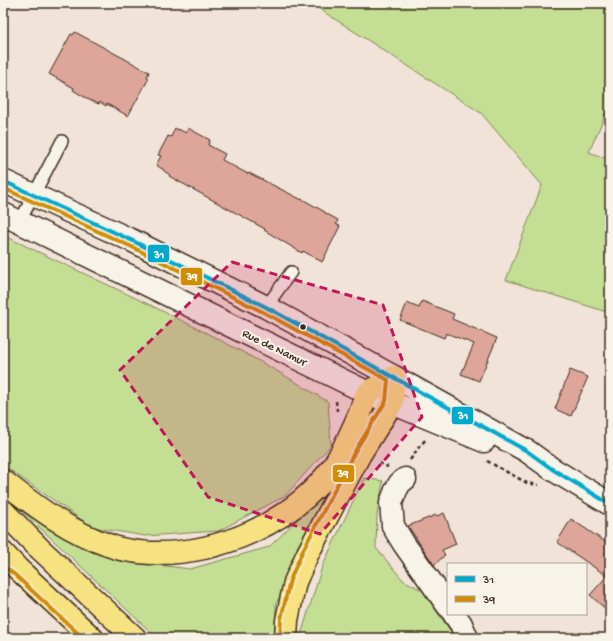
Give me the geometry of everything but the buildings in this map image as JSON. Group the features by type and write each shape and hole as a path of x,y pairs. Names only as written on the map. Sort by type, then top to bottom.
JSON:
{"highway":[{"path":"3,480 67,527 113,547 140,552 166,553 195,550 226,542 269,523 292,508 309,494 333,466 346,445 368,393 394,377"},
{"path":"286,638 287,620 295,582 308,553 360,454 392,403 394,377"},
{"path":"3,511 38,547 135,638"},
{"path":"3,553 11,564 92,638"}],"main road":[{"name":"Rue de Namur","path":"3,180 133,241 266,307 527,451 552,469 610,504"},
{"name":"Rue de Namur","path":"11,218 368,393 552,469"},
{"path":"405,479 400,483 391,503 393,526 447,605"},
{"path":"455,615 461,624 467,638"}],"lane":[{"path":"11,218 34,194 62,141"},
{"path":"266,307 291,272"}],"highlighted area":[{"path":"232,262 383,305 422,417 320,534 208,497 120,370"}],"green space":[{"path":"310,3 610,3 610,104 589,152 610,160 610,313 506,280 542,185 481,113"},
{"path":"3,235 209,334 289,378 328,402 331,445 285,496 218,531 145,536 92,527 3,465"},
{"path":"364,478 383,481 377,515 376,548 403,580 422,590 454,638 300,638 322,567"},
{"path":"328,490 276,604 275,638 157,638 21,510 118,560 190,569 269,547"}],"transit line":[{"name":"31","path":"3,181 133,241 266,307 527,451 552,469 610,504"},
{"name":"39","path":"3,188 130,246 263,312 388,380 386,401 355,451 303,550 290,580 281,619 280,638"},
{"name":"39","path":"3,566 14,574 83,638"}]}
